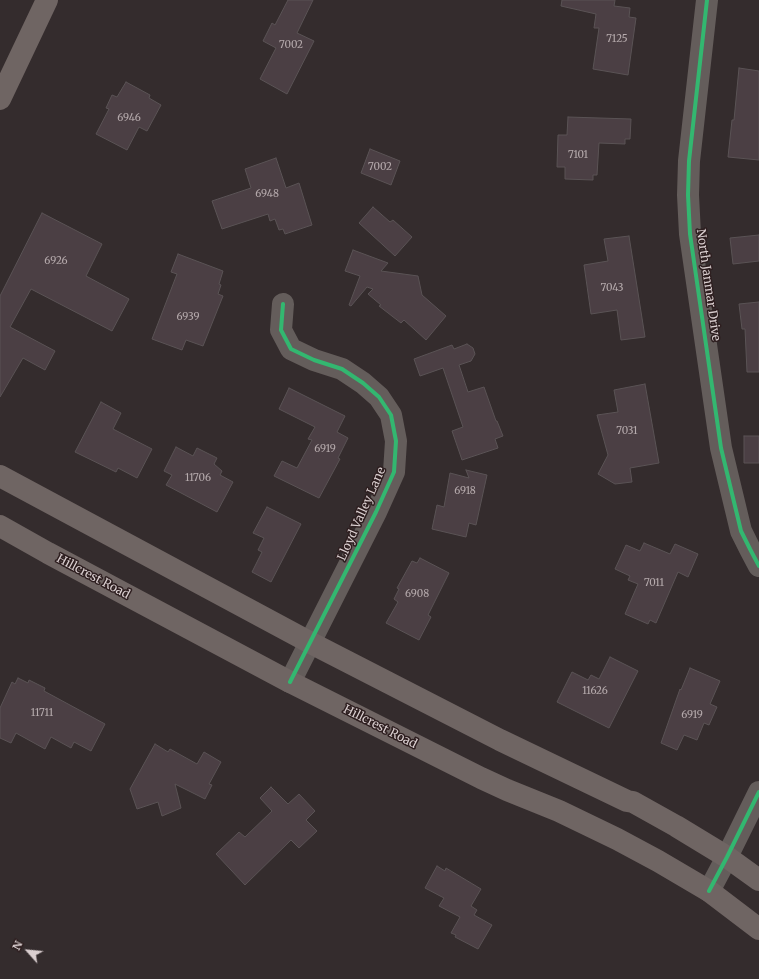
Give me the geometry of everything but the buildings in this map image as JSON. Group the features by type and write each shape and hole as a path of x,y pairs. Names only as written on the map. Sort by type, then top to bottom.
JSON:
{"main road":[{"path":"0,99 48,0"},
{"path":"0,476 311,644 500,740 627,801 633,802 727,857 759,880"},
{"name":"Hillcrest Road","path":"0,526 290,682 481,778 559,811 618,839 708,891 759,929"}],"street":[{"name":"North Janmar Drive","path":"707,0 689,161 688,195 690,234 721,448 741,531 759,566"},
{"name":"Lloyd Valley Lane","path":"283,304 281,330 291,348 314,360 342,369 379,396 391,415 396,441 394,472 311,644 290,682"},
{"path":"708,891 727,857 759,792"}],"cycle path":[{"path":"707,0 689,161 688,195 690,234 721,448 741,531 759,566"},
{"path":"283,304 281,330 291,349 314,360 342,369 363,383 379,397 391,415 396,441 394,472 376,512 290,682"},
{"path":"709,891 759,792"}]}
